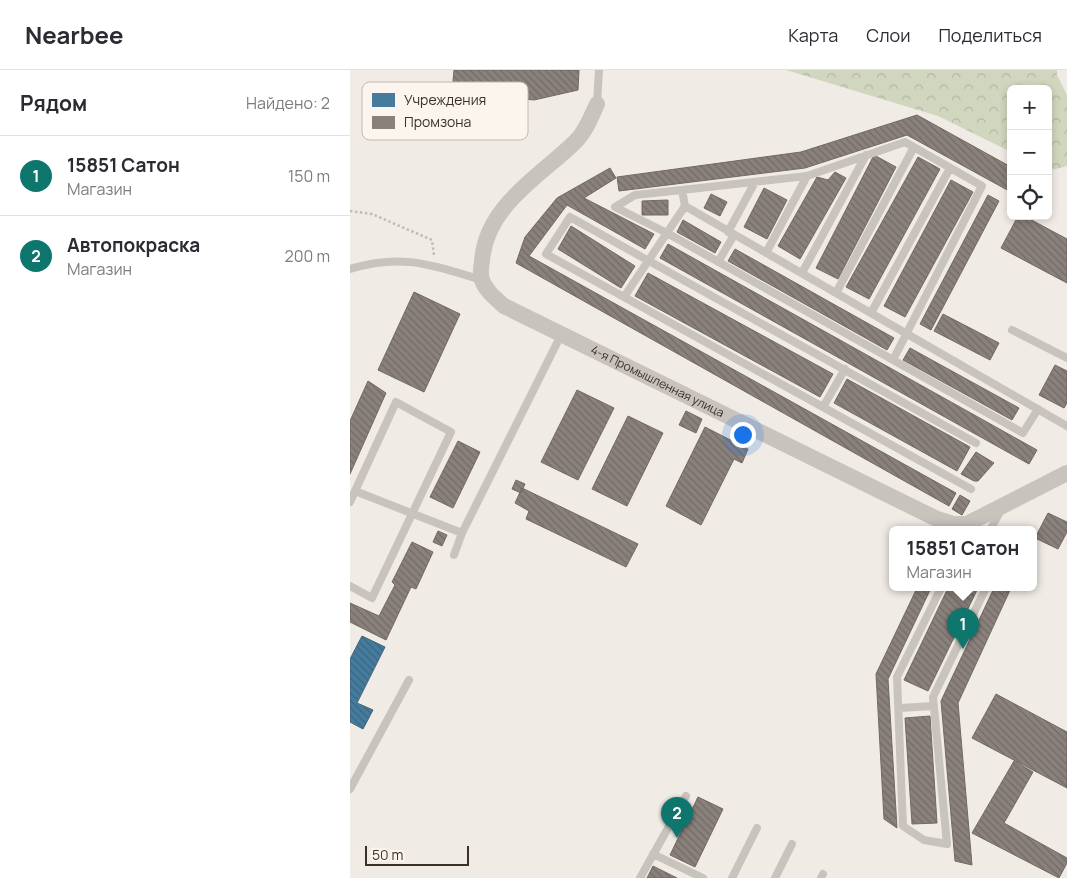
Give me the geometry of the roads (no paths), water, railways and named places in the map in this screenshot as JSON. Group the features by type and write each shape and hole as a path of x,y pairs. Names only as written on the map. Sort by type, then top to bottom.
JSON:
{"street":[{"path":"482,280 482,254 486,240 507,204 525,185 577,140 588,125 597,104"},
{"name":"4-я Промышленная улица","path":"482,280 488,292 504,306 936,519 952,524 967,524 1067,473"}],"lane":[{"path":"597,104 599,70"},
{"path":"893,360 982,186 905,142 807,176 635,195 615,207 667,233 718,262 1023,433 1038,409"},
{"path":"836,293 914,147"},
{"path":"802,274 866,155"},
{"path":"871,313 950,168"},
{"path":"766,253 807,176"},
{"path":"718,262 755,182"},
{"path":"624,297 685,206 682,190"},
{"path":"685,206 1067,426"},
{"path":"971,489 546,254 570,217 976,443"},
{"path":"350,269 372,262 397,260 435,266 482,280"},
{"path":"1012,330 1067,358"},
{"path":"454,555 462,533 561,335"},
{"path":"823,407 845,370"},
{"path":"350,502 396,402 451,432 372,598 350,586"},
{"path":"355,491 411,515 462,533"},
{"path":"992,526 1003,506"},
{"path":"940,591 897,677 904,826 924,840 947,844 933,697 985,591"},
{"path":"350,789 409,680"},
{"path":"899,708 934,706"},
{"path":"640,878 686,796"},
{"path":"732,878 757,828"},
{"path":"774,878 792,844"},
{"path":"653,854 699,877"}],"place":[{"name":"15851 Сатон","path":"963,649"},
{"name":"Автопокраска","path":"677,838"}]}
